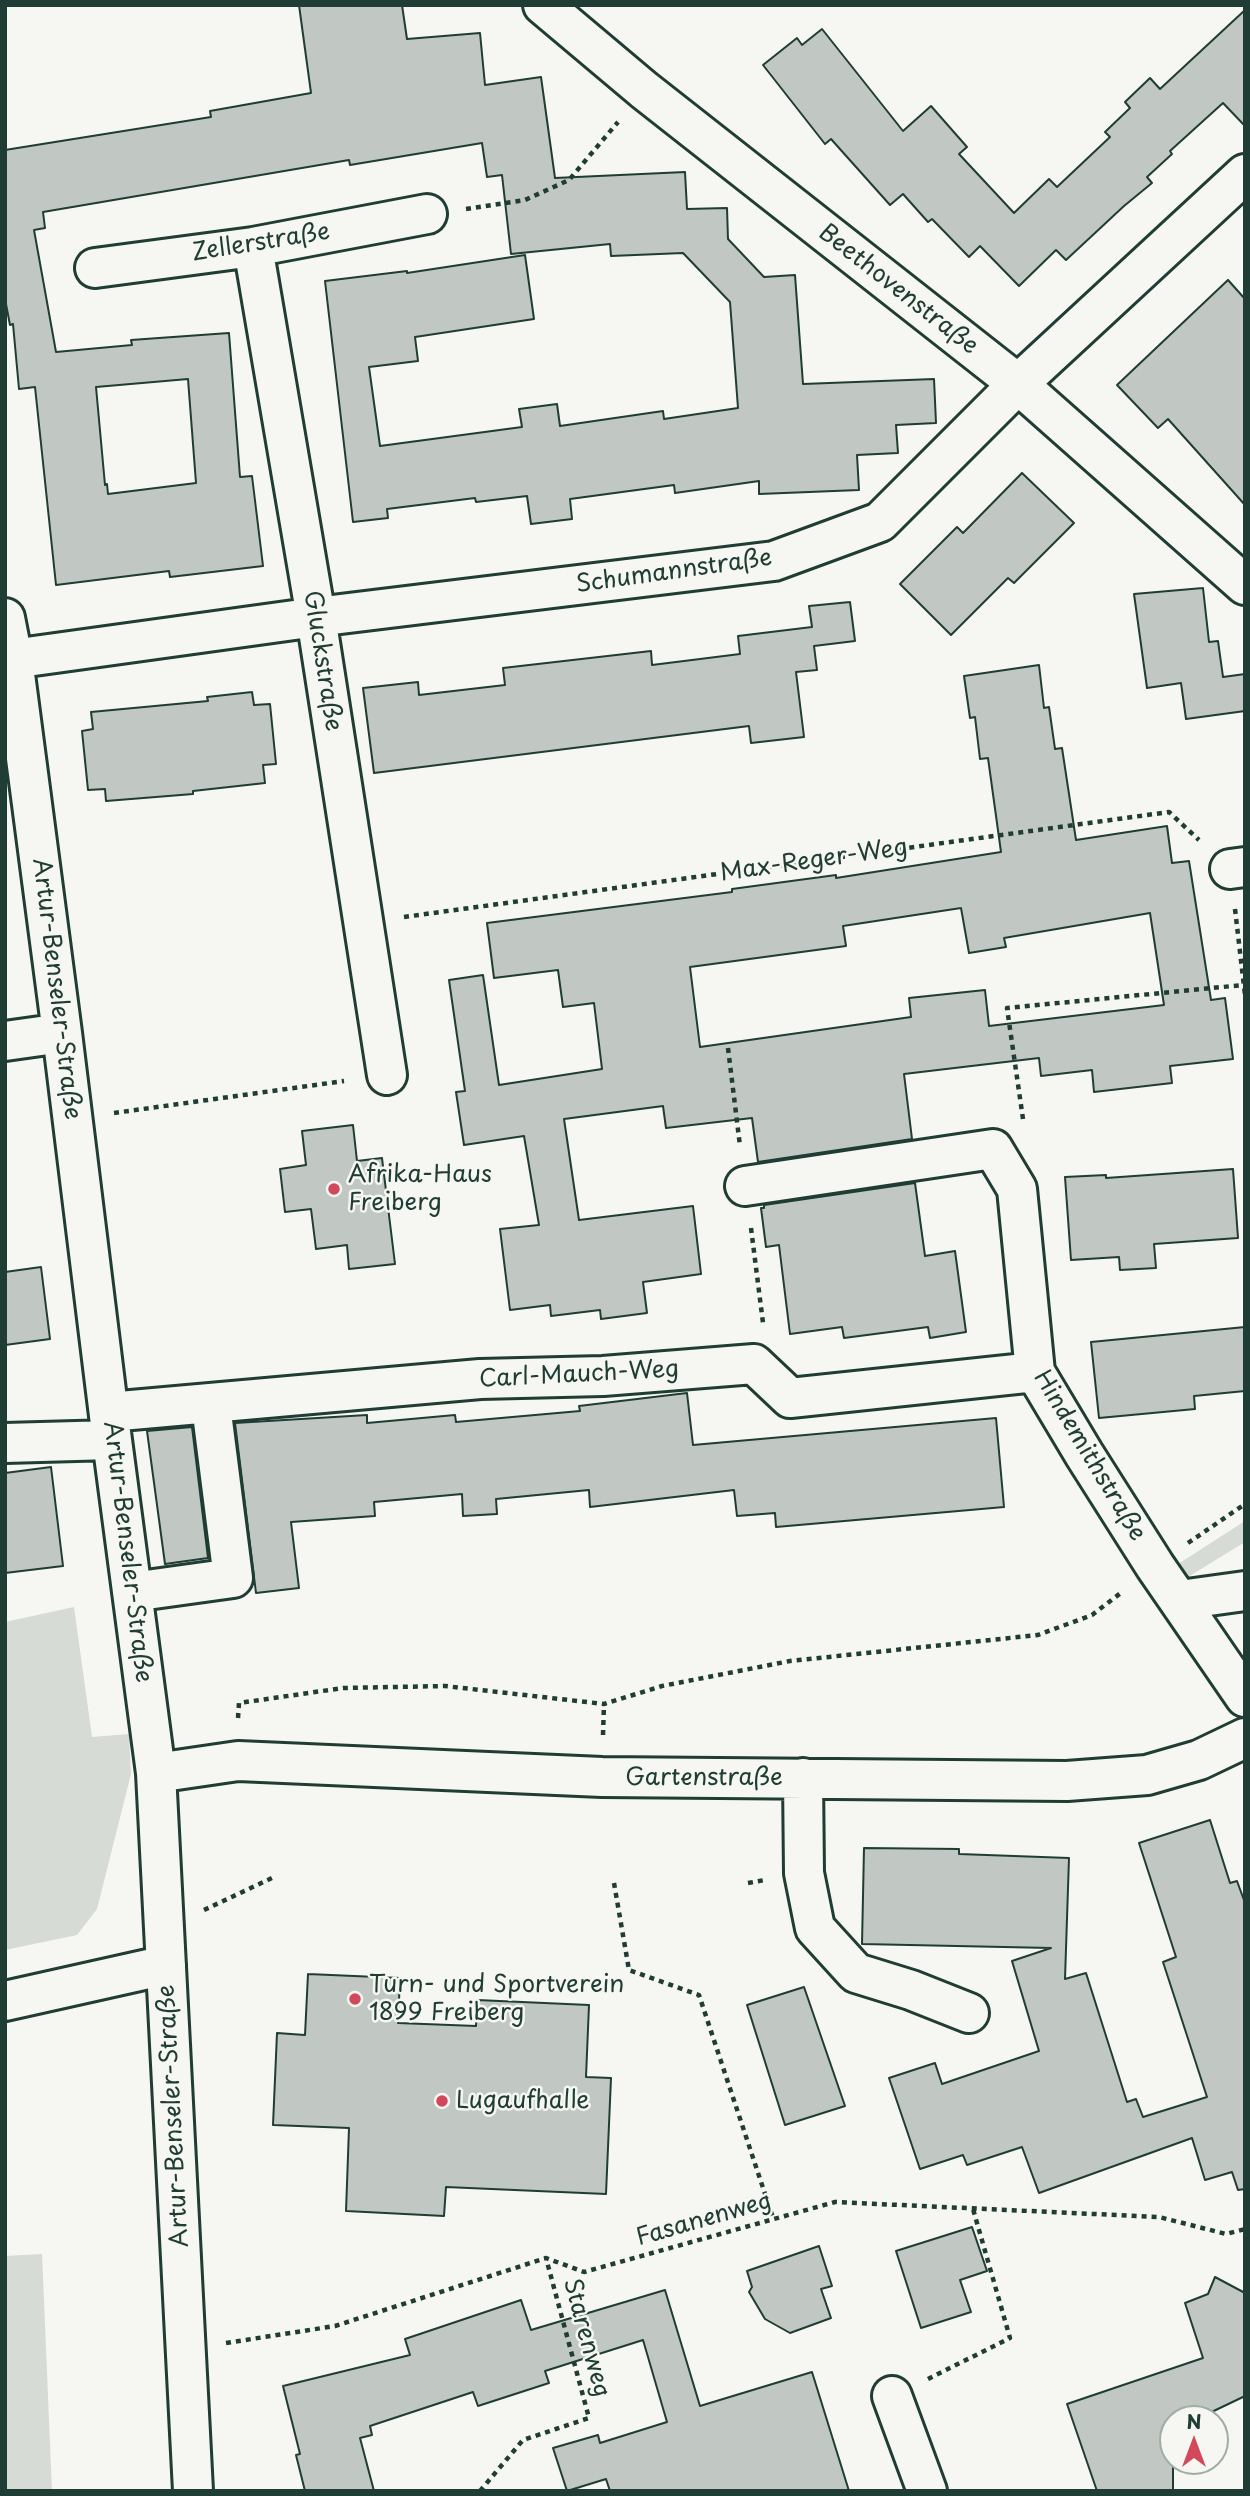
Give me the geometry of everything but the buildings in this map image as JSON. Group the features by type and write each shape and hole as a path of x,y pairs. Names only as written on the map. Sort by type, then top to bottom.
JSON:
{"street":[{"name":"Beethovenstraße","path":"543,5 644,90 1017,384 1245,585"},
{"name":"Schumannstraße","path":"9,660 316,617 774,561 880,522 1017,384 1245,174"},
{"name":"Zellerstraße","path":"95,268 253,247 427,214"},
{"name":"Gluckstraße","path":"253,247 316,617 387,1075"},
{"name":"Artur-Benseler-Straße","path":"5,618 62,1033 156,1773 193,2491"},
{"path":"5,1041 62,1033"},
{"path":"745,1186 993,1149"},
{"name":"Hindemithstraße","path":"993,1149 1017,1189 1035,1372 1155,1566 1245,1697"},
{"name":"Carl-Mauch-Weg","path":"5,1443 111,1426 480,1379 603,1376 754,1364 790,1398 1035,1372"},
{"path":"132,1592 233,1578 213,1421"},
{"path":"1180,1600 1245,1591"},
{"name":"Gartenstraße","path":"156,1773 237,1761 602,1777 1067,1781 1147,1775 1199,1760 1245,1738"},
{"path":"803,1778 804,1873 815,1928 856,1973 911,1990 969,2013"},
{"path":"5,2001 166,1965"},
{"path":"892,2396 927,2491"}],"path":[{"path":"427,214 525,200 569,180 644,90"},
{"name":"Max-Reger-Weg","path":"363,922 1169,812 1237,868"},
{"path":"1237,868 1245,995"},
{"path":"993,1149 1023,1125 1007,1008 1243,985"},
{"path":"73,1119 387,1075"},
{"path":"237,1761 239,1703 343,1688 445,1686 604,1704 662,1686 790,1661 1038,1635 1092,1615 1155,1566 1245,1504"},
{"path":"166,1965 198,1912 272,1878"},
{"path":"614,1883 629,1970 699,1995 773,2218"},
{"name":"Fasanenweg","path":"546,2258 584,2272 835,2202 1159,2217 1226,2234 1245,2229"},
{"path":"892,2396 1010,2337 973,2208"},
{"path":"186,2351 335,2326 546,2258"},
{"name":"Starenweg","path":"480,2491 523,2440 589,2418 546,2258"}],"shaded area":[{"path":"1245,1521 1245,1542 1188,1577 1175,1566"},
{"path":"74,1607 92,1737 129,1734 131,1774 97,1909 77,1935 5,1950 5,1622"},
{"path":"42,2254 52,2491 5,2491 5,2256"}],"place":[{"name":"Afrika-Haus Freiberg","path":"334,1189"},
{"name":"Turn- und Sportverein 1899 Freiberg","path":"355,1999"},
{"name":"Lugaufhalle","path":"442,2101"}]}
